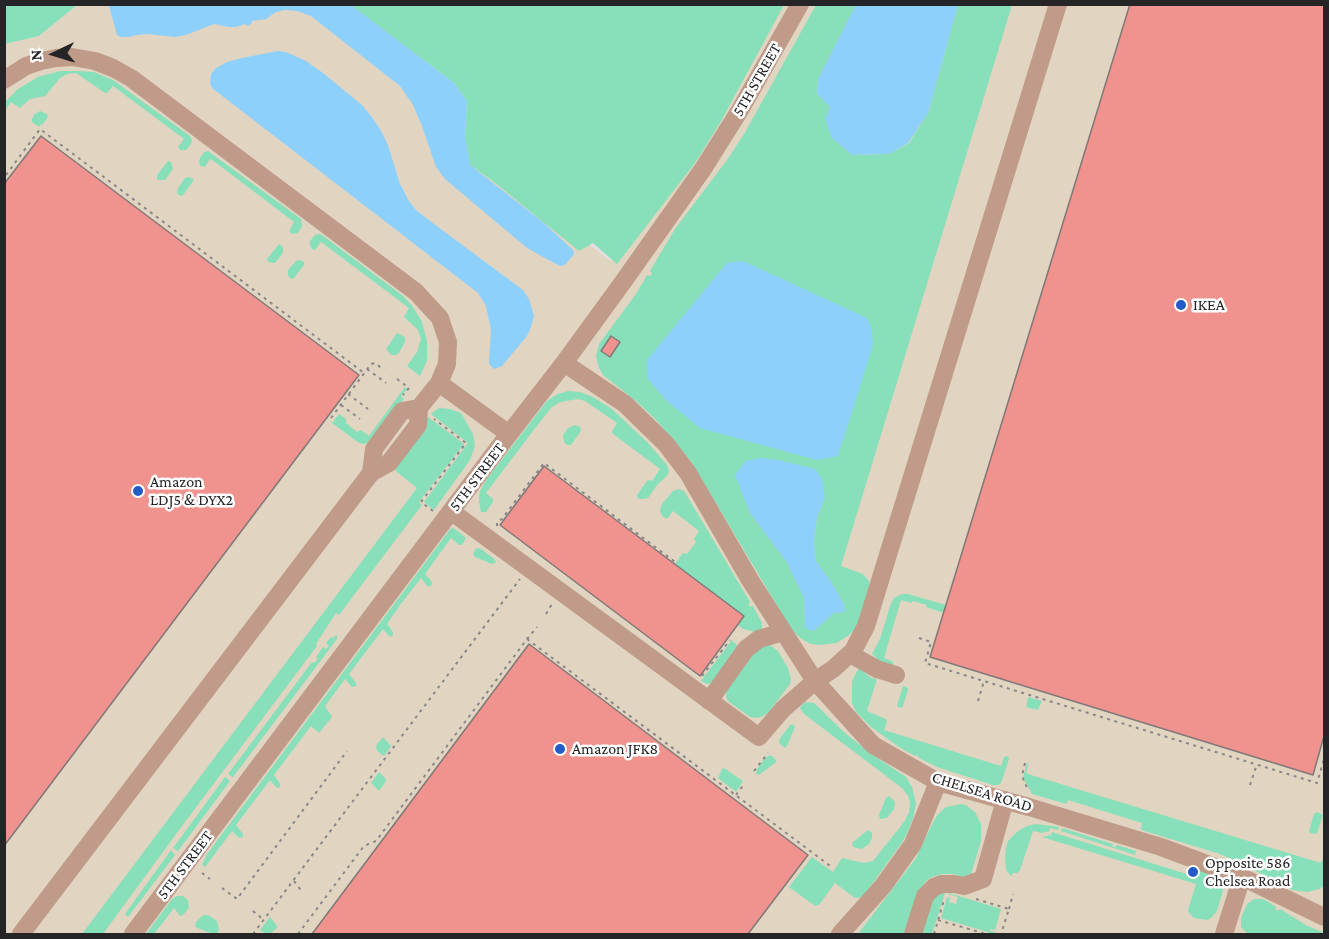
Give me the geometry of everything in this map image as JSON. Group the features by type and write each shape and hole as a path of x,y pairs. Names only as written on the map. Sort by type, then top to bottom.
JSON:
{"street":[{"name":"5TH STREET","path":"133,934 564,363 703,169 740,110 800,4"},
{"path":"452,512 759,737 783,709 853,651 866,626 1058,4"},
{"path":"4,80 26,66 41,60 72,57 94,61 131,78 416,292 440,318 448,342 447,364 418,425 389,463 371,473 21,934"},
{"name":"CHELSEA ROAD","path":"564,363 625,404 666,444 688,473 750,580 815,681 873,746 938,782 1161,847 1242,877 1324,917"},
{"path":"439,382 509,434"},
{"path":"709,701 746,649 759,639 783,632"},
{"path":"850,654 877,669 897,675"},
{"path":"840,934 883,886 913,844 938,782"},
{"path":"913,934 925,897 933,887 942,884 964,886 982,879 1005,800"},
{"path":"1224,934 1242,877"}],"path":[{"path":"6,175 40,129 364,373"},
{"path":"331,418 367,369 374,363 384,370"},
{"path":"367,369 386,384"},
{"path":"397,379 408,388 403,395"},
{"path":"348,394 368,409"},
{"path":"340,405 360,419"},
{"path":"424,412 466,443 421,502 433,511"},
{"path":"498,527 497,522 502,519 544,463 675,562"},
{"path":"253,934 521,578"},
{"path":"546,615 553,603"},
{"path":"298,934 364,846 376,841 537,627"},
{"path":"919,638 931,642 925,663 1317,783 1324,759"},
{"path":"526,639 833,868"},
{"path":"700,678 730,640"},
{"path":"978,701 984,681"},
{"path":"222,888 237,899 347,751"},
{"path":"754,771 768,753"},
{"path":"1025,763 1022,777 1032,795"},
{"path":"1250,786 1257,764"},
{"path":"736,795 745,783"},
{"path":"202,873 210,879"},
{"path":"293,881 303,894"},
{"path":"934,934 947,891"},
{"path":"1001,934 1013,894"},
{"path":"975,898 1009,909"},
{"path":"253,911 264,920"},
{"path":"938,920 986,934"}],"shaded area":[{"path":"77,5 388,5 482,163 611,261 750,5 1324,5 1324,934 5,934 4,44 39,36"}],"green space":[{"path":"4,5 77,5 39,36 5,44"},
{"path":"351,5 784,5 720,123 695,163 617,264 593,243 579,251 470,165 465,137 467,101 454,83"},
{"path":"816,5 856,5 818,79 817,94 830,107 832,138 852,155 889,154 909,143 928,113 958,5 1012,5 841,566 863,574 869,581 870,587 857,627 836,643 811,644 791,629 692,463 656,420 603,375 596,356 599,344 636,294 647,275 650,276 652,273 650,271 675,229 744,134","holes":["825,497 817,518 814,542 816,561 844,604 845,612 834,613 814,631 805,627 804,598 786,561 750,513"]},
{"path":"60,71 94,72 113,80 190,136 191,144 186,150 180,150 178,147 184,139 113,86 105,93 76,73 60,78 45,96 30,99 20,108 11,102 5,111 5,102 18,89 38,77"},
{"path":"40,111 48,117 39,127 32,122 32,119"},
{"path":"208,151 301,219 302,226 298,233 292,234 289,231 294,222 215,162 210,159 205,167 201,166 200,158 204,152"},
{"path":"168,161 171,162 173,169 165,180 157,179 157,175"},
{"path":"190,177 194,180 180,196 177,193 178,188 185,178"},
{"path":"319,234 403,296 413,307 422,322 427,341 427,361 420,376 407,366 417,352 421,339 418,330 404,317 409,308 321,242 313,250 310,241"},
{"path":"279,244 283,247 283,253 275,263 268,262 267,259"},
{"path":"300,260 304,262 304,265 291,279 288,270"},
{"path":"397,333 405,337 405,342 399,353 391,355 386,349"},
{"path":"405,387 407,389 401,397 404,399 368,443 359,443 332,423 339,414 357,432 361,430 369,436"},
{"path":"568,391 580,392 593,397 612,409 648,443 667,465 669,472 667,476 648,498 638,499 637,495 647,481 652,481 660,469 613,434 612,431 617,423 585,401 578,399 566,401 551,408 536,427 486,493 493,499 493,502 486,512 481,512 479,497 486,480 547,401"},
{"path":"439,408 461,413 473,434 475,446 470,460 434,510 424,502 468,443 431,414"},
{"path":"428,417 464,444 419,502 422,505 339,615 336,613 316,644 317,646 103,934 82,934 417,488 395,469 408,444"},
{"path":"575,425 580,427 581,431 571,445 567,445 563,435 568,428"},
{"path":"679,489 686,494 750,602 748,604 753,606 762,623 762,629 755,632 743,629 738,625 744,616 675,564 683,553 687,554 696,542 694,539 699,531 673,511 668,518 662,516 660,510 662,504 673,491"},
{"path":"451,528 466,538 462,545 451,538 425,574 432,585 428,587 421,578 400,605 387,624 393,636 390,637 383,629 349,674 356,686 352,687 345,679 325,706 332,717 319,733 311,726 274,775 280,787 277,788 270,780 236,825 243,837 239,838 232,831 205,867 202,865 207,854"},
{"path":"476,548 481,549 496,562 492,564 475,557 473,554"},
{"path":"902,594 946,605 944,613 926,607 927,605 901,600 884,658 892,661 894,665 882,663 872,654 880,639 894,598"},
{"path":"336,635 337,639 233,777 228,774 312,662 318,659 316,657 323,647 326,649 329,646 326,643"},
{"path":"732,640 738,650 714,682 707,684 701,681"},
{"path":"766,645 778,651 788,668 790,684 768,713 761,717 750,717 728,701 726,691 754,653"},
{"path":"859,668 871,678 877,679 867,711 886,719 884,730 1001,766 1004,757 1008,756 1001,783 993,785 937,767 899,747 871,727 856,712 852,703 852,682"},
{"path":"903,686 908,690 901,708 897,705"},
{"path":"1028,697 1042,701 1038,710 1026,707"},
{"path":"805,702 814,703 845,733 906,777 912,787 916,803 913,819 905,838 863,897 855,898 835,883 819,905 815,906 789,887 812,857 833,872 842,858 864,863 873,861 904,822 909,812 910,802 903,789 804,714 800,708"},
{"path":"791,724 795,727 785,748 779,743 780,738"},
{"path":"383,737 391,746 384,756 376,748"},
{"path":"771,755 776,762 759,775 756,774 766,757"},
{"path":"1027,762 1026,773 1031,775 1321,863 1324,855 1324,886 1308,892 1292,890 1217,853 1141,830 1142,823 1068,800 1066,804 1032,794 1023,778"},
{"path":"724,768 743,781 736,792 718,778"},
{"path":"379,772 386,781 379,791 371,783"},
{"path":"225,777 230,781 178,851 173,848"},
{"path":"889,796 895,802 894,809 887,818 880,819 879,815"},
{"path":"962,804 975,812 981,824 981,841 971,874 963,877 942,874 927,880 920,889 905,934 858,934 916,858 938,814 946,807"},
{"path":"1317,812 1323,815 1317,833 1310,833 1314,814"},
{"path":"1036,824 1059,827 1058,830 1050,828 1049,831 1042,833 1033,831 1020,870 1012,876 1006,870 1005,857 1008,841 1018,831"},
{"path":"1062,828 1113,844 1112,846 1117,845 1136,851 1135,855 1061,831"},
{"path":"868,830 872,833 869,844 862,849 853,847 852,843"},
{"path":"1052,832 1193,876 1195,869 1214,875 1220,881 1223,891 1217,911 1207,920 1194,918 1188,910 1196,884 1042,837 1051,835"},
{"path":"171,850 175,855 128,917 125,914"},
{"path":"946,890 932,934 921,934 932,899"},
{"path":"949,893 1001,909 995,930 990,929 995,932 994,934 941,918 947,897 950,898 949,902 956,904 958,897"},
{"path":"183,896 188,900 189,908 180,916 174,908 154,934 146,934 172,899"},
{"path":"1254,899 1267,901 1278,911 1280,909 1324,934 1247,933 1241,927 1241,918 1247,904"},
{"path":"203,915 208,915 217,921 219,929 217,934 195,927 196,922"},
{"path":"270,917 277,928 271,933 265,933 260,930"}],"water":[{"path":"110,4 351,5 454,83 467,101 465,137 470,165 544,223 573,250 574,254 565,265 560,266 527,248 445,179 436,167 413,105 400,86 311,16 285,10 276,12 266,19 252,21 247,26 245,24 229,27 214,24 175,37 147,34 121,37 117,35"},
{"path":"856,5 958,5 928,113 908,143 889,154 852,155 832,138 825,119 830,107 817,94 818,79"},
{"path":"278,51 306,61 362,105 380,129 388,145 400,184 416,210 523,290 529,299 534,316 531,327 527,336 502,366 494,369 489,364 491,331 486,306 478,293 212,88 211,74 216,68 227,62"},
{"path":"743,261 867,318 872,330 873,345 838,456 817,460 700,428 667,401 648,379 647,360 727,263"},
{"path":"761,458 815,469 822,479 825,497 817,518 814,542 816,561 844,604 845,612 834,613 814,631 805,628 804,598 786,561 750,513 735,475 746,461"}],"building":[{"name":"IKEA","path":"1130,4 1324,4 1324,736 1313,775 930,657"},
{"name":"Amazon LDJ5 & DYX2","path":"41,136 359,375 4,846 4,184"},
{"path":"611,336 620,342 610,357 601,351"},
{"path":"544,466 744,616 700,676 500,525"},
{"name":"Amazon JFK8","path":"529,644 808,855 748,934 312,934"}],"place":[{"name":"IKEA","path":"1181,305"},
{"name":"Amazon LDJ5 & DYX2","path":"138,491"},
{"name":"Amazon JFK8","path":"560,749"},
{"name":"Opposite 586 Chelsea Road","path":"1193,872"}]}
